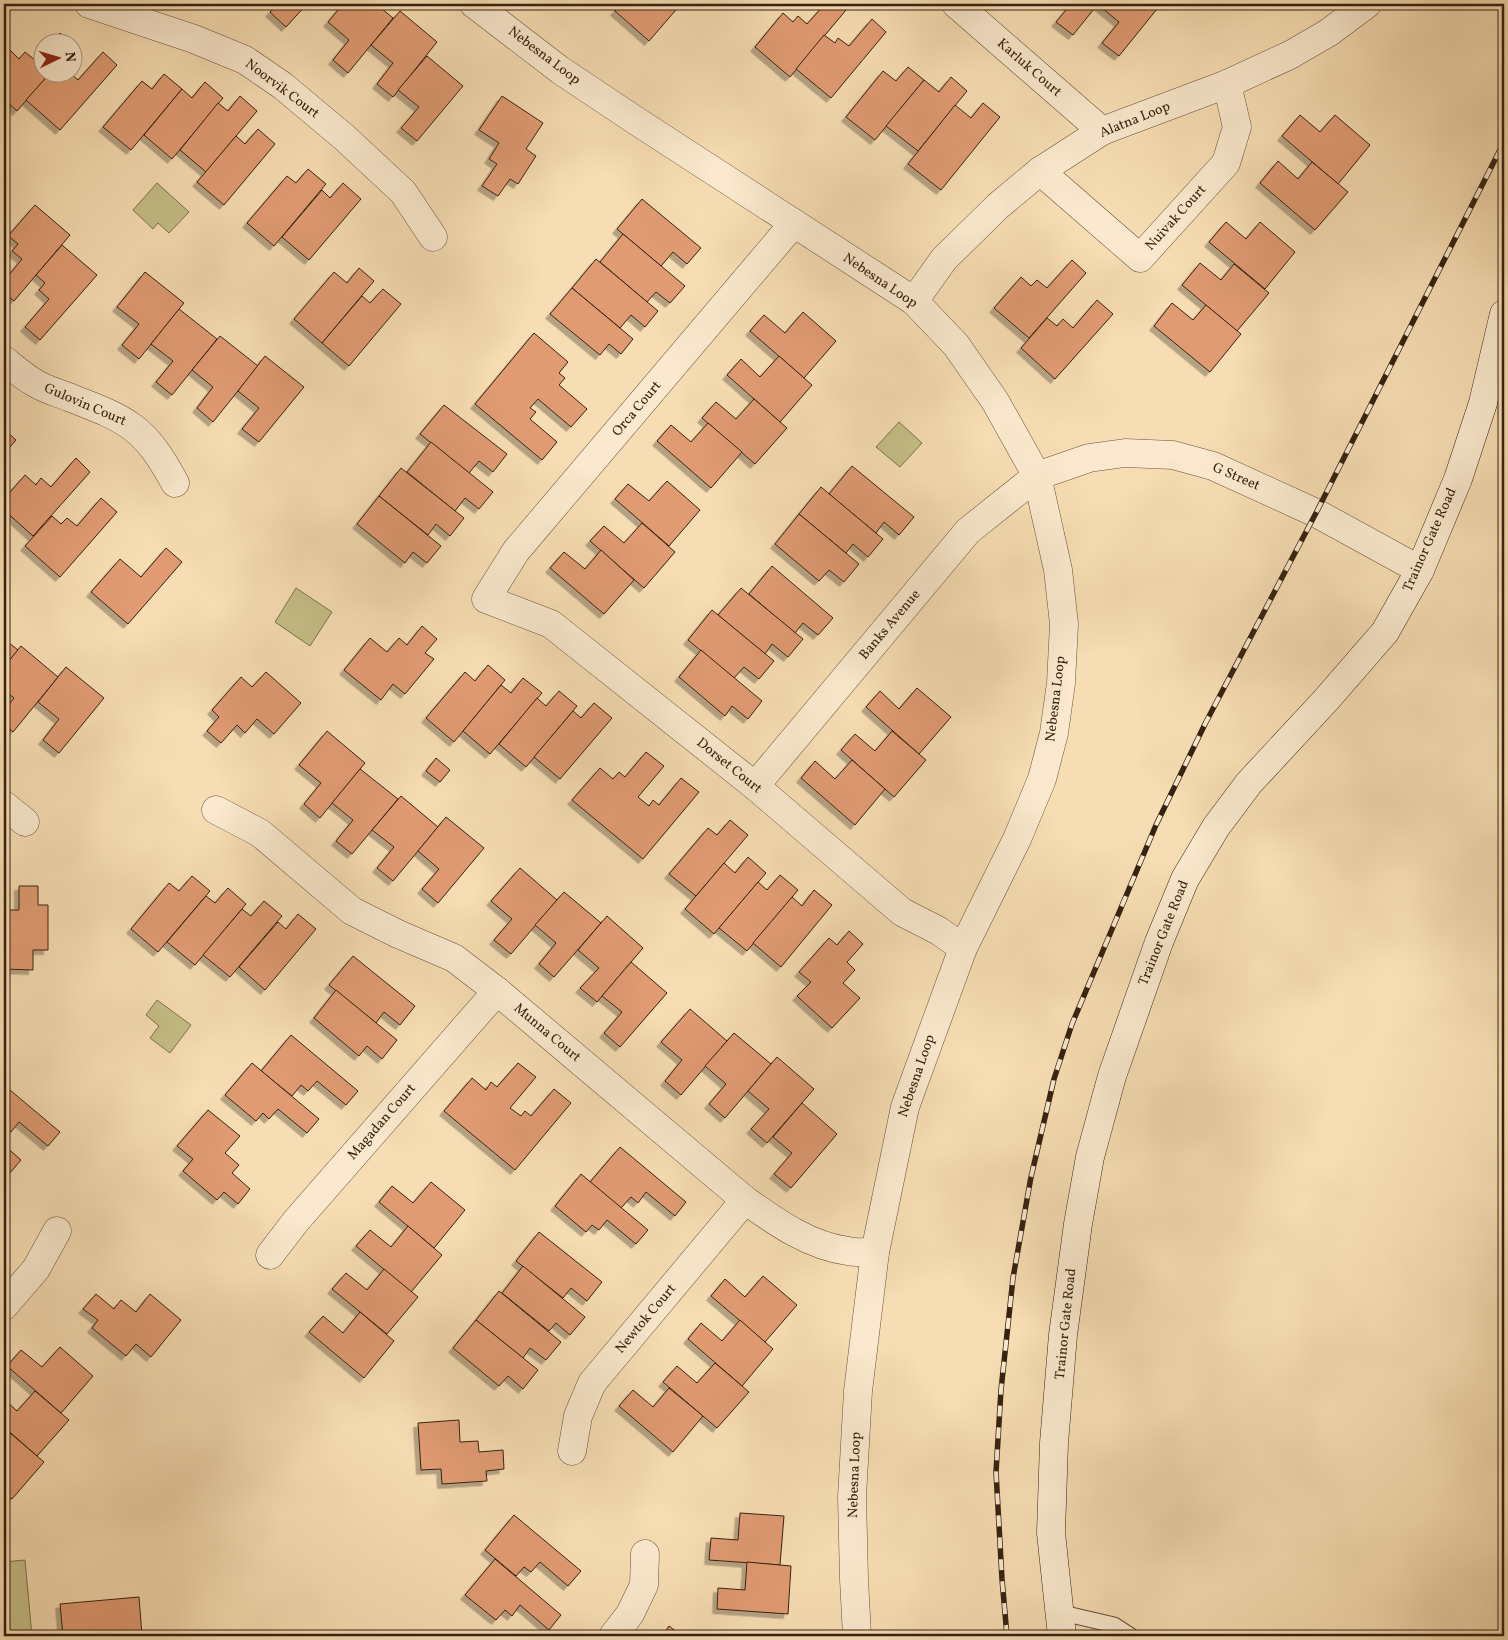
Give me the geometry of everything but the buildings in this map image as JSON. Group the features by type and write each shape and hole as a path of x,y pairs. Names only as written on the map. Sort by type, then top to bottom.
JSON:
{"street":[{"name":"Noorvik Court","path":"89,4 194,39 245,60 283,86 345,138 402,192 433,237"},
{"name":"Nebesna Loop","path":"474,4 560,70 646,128 914,301 956,345 995,401 1037,476 1058,570 1064,624 1061,683 1054,733 1042,779 1017,839 963,948 905,1106 875,1252 858,1391 852,1497 857,1636"},
{"name":"Karluk Court","path":"956,4 1102,131"},
{"name":"Alatna Loop","path":"914,301 944,259 998,206 1040,171 1102,131 1227,84 1290,55 1328,33 1367,4"},
{"name":"Nuivak Court","path":"1040,171 1140,258 1226,163 1236,127 1227,84"},
{"name":"Orca Court","path":"486,599 516,551 794,223"},
{"name":"Trainor Gate Road","path":"1060,1624 1051,1533 1054,1443 1063,1336 1078,1224 1090,1157 1112,1076 1159,942 1185,878 1216,827 1249,783 1326,700 1384,632 1420,570 1458,479 1483,403 1504,314"},
{"name":"Gulovin Court","path":"4,360 35,384 114,414 133,426 148,439 175,483"},
{"name":"G Street","path":"1037,476 1089,458 1125,453 1173,455 1213,466 1316,513 1420,570"},
{"name":"Banks Avenue","path":"755,786 968,531 1037,476"},
{"name":"Dorset Court","path":"486,599 551,624 755,786 902,912 939,931 963,948"},
{"path":"4,804 25,822"},
{"name":"Munna Court","path":"216,810 260,833 352,911 398,934 454,958 497,991 745,1200 785,1228 819,1244 848,1251 875,1252"},
{"name":"Magadan Court","path":"270,1255 296,1221 497,991"},
{"name":"Newtok Court","path":"572,1452 578,1416 592,1383 745,1200"},
{"path":"4,1306 36,1269 57,1231"},
{"path":"613,1636 630,1614 644,1584 645,1554"}],"lane":[{"path":"1060,1624 1114,1625 1131,1636"}],"shaded area":[{"path":"157,183 189,212 169,233 158,223 153,229 133,210"},
{"path":"899,422 922,443 900,467 876,447"},
{"path":"296,588 332,612 310,646 275,622"},
{"path":"157,1000 191,1025 170,1053 150,1038 159,1026 146,1015"},
{"path":"25,1560 32,1636 4,1636 4,1562"}],"railway":[{"path":"1007,1636 996,1472 1001,1390 1013,1278 1031,1177 1054,1079 1072,1024 1156,825 1206,722 1316,513 1504,142"}]}
